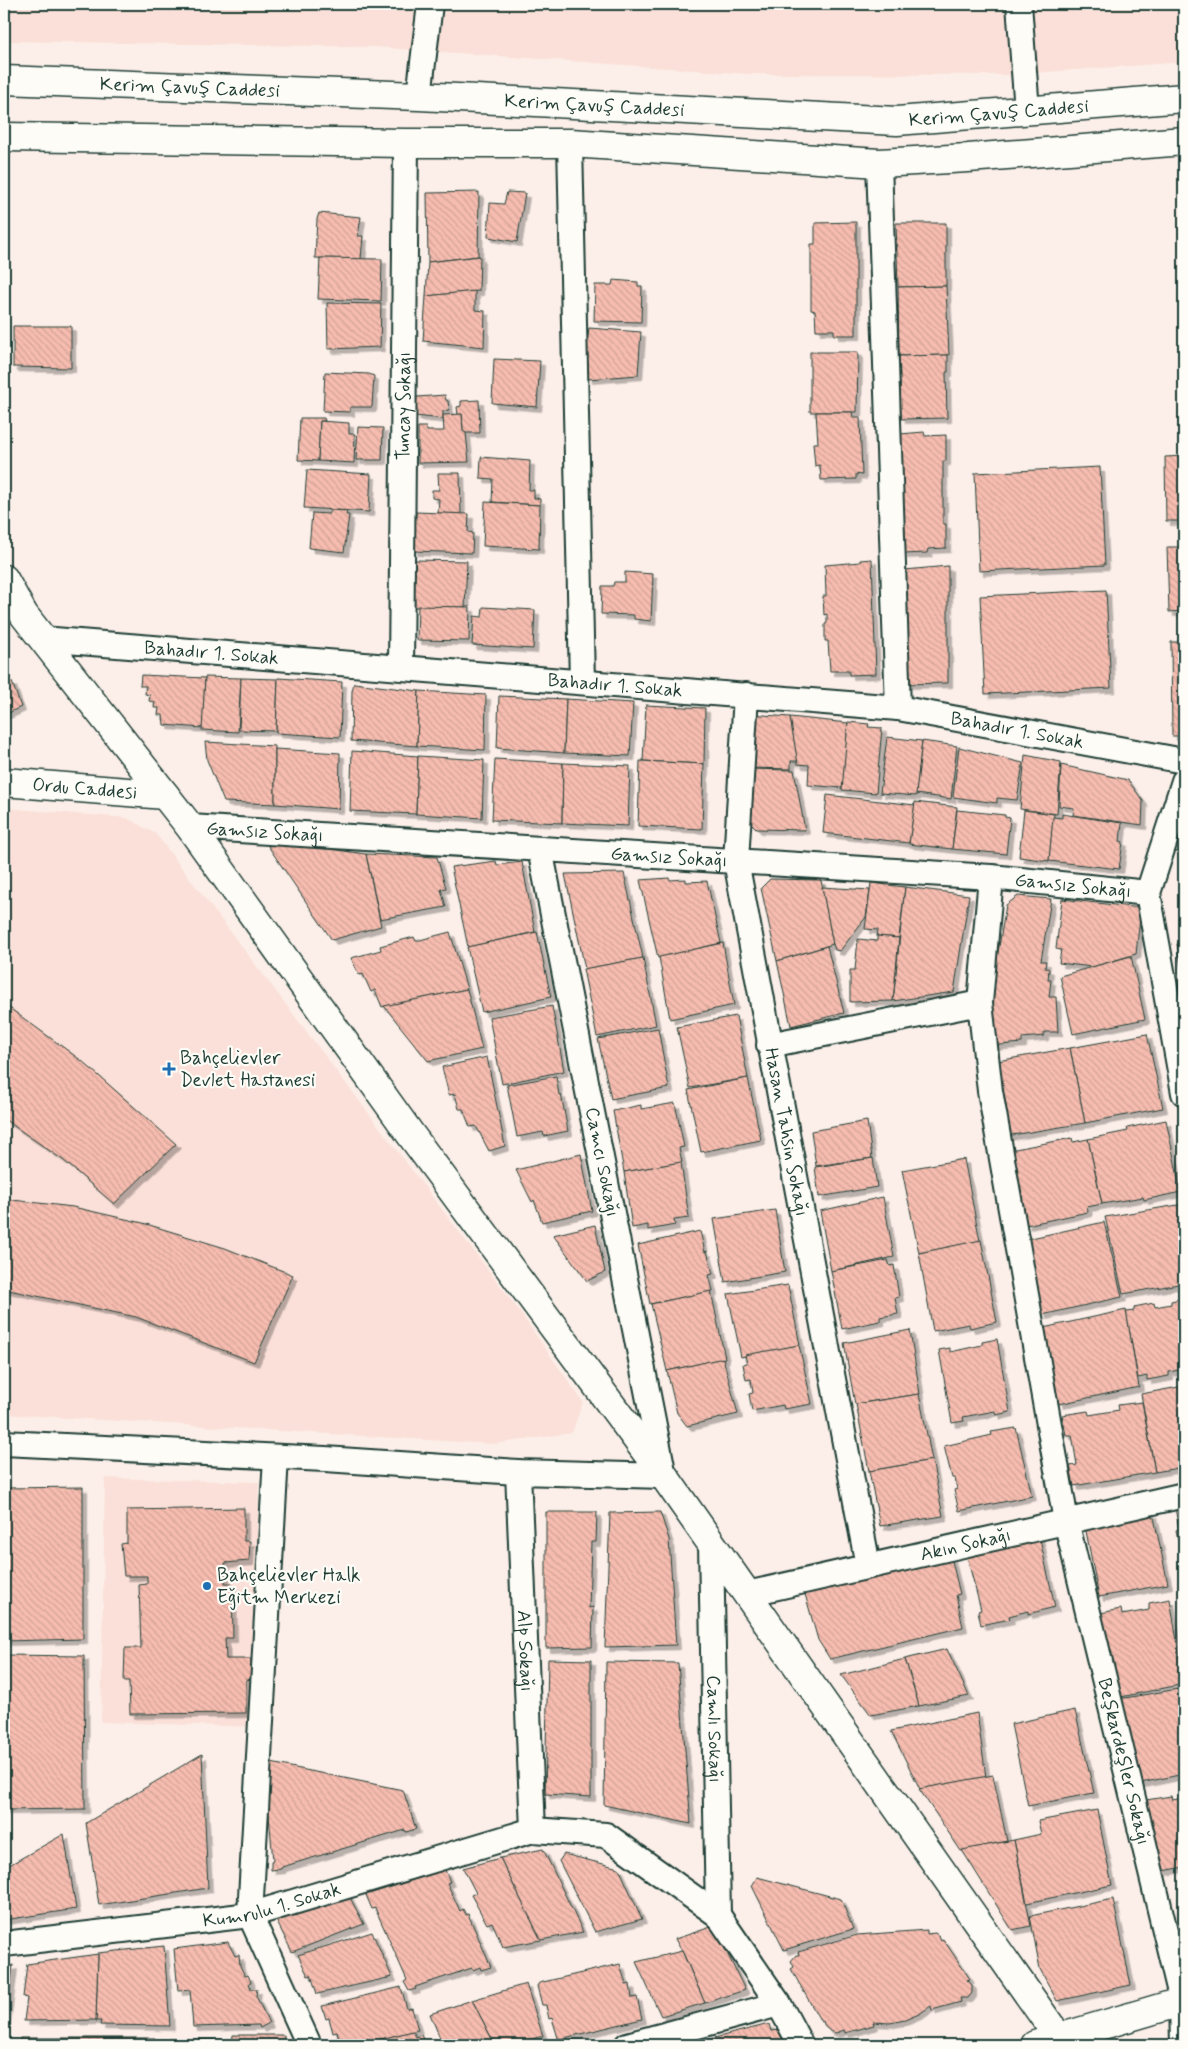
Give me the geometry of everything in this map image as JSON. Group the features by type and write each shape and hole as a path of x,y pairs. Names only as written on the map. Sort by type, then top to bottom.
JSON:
{"main road":[{"name":"Kerim Çavuş Caddesi","path":"4,80 419,96 897,120 1184,98"},
{"path":"4,137 570,144 879,163 1184,141"},
{"path":"4,579 24,615 190,826 411,1135 664,1476 746,1594 1047,2042 1183,2001"},
{"name":"Ordu Caddesi","path":"4,782 165,795"}],"street":[{"path":"419,96 430,4"},
{"path":"1019,4 1027,111"},
{"name":"Tuncay Sokağı","path":"401,667 406,143"},
{"path":"570,144 582,682"},
{"path":"879,163 898,708"},
{"name":"Bahadır 1. Sokak","path":"42,639 898,708 1184,761"},
{"name":"Hasan Tahsin Sokağı","path":"746,695 736,861 868,1566"},
{"path":"1184,781 1148,893 1184,1093"},
{"name":"Gamsız Sokağı","path":"190,826 991,877 1148,893"},
{"name":"Camcı Sokağı","path":"540,849 664,1476"},
{"name":"Beşkardeşler Sokağı","path":"991,877 980,1003 990,1091 1066,1521 1183,2001 1183,2045"},
{"path":"769,1045 980,1003"},
{"path":"4,1443 518,1472 664,1476"},
{"path":"276,1457 250,1914 309,2045"},
{"name":"Alp Sokağı","path":"518,1472 533,1830"},
{"name":"Akın Sokağı","path":"746,1594 1184,1495"},
{"name":"Camlı Sokağı","path":"711,1544 718,1915"},
{"path":"533,1830 606,1835 718,1915 778,2004 802,2045"},
{"name":"Kumrulu 1. Sokak","path":"4,1944 250,1914 533,1830"},
{"path":"627,2045 778,2004"}],"shaded area":[{"path":"4,4 1184,4 1184,62 1006,75 750,74 374,47 4,41"},
{"name":"Bahçelievler Devlet Hastanesi","path":"4,808 127,818 156,834 514,1304 583,1402 572,1433 494,1444 4,1414"},
{"path":"105,1478 259,1482 254,1727 101,1722"}],"building":[{"path":"479,192 478,256 428,262 427,193"},
{"path":"507,192 525,193 517,242 488,237 490,203 504,204"},
{"path":"319,213 361,217 358,236 363,236 361,259 315,258"},
{"path":"856,222 856,335 834,335 834,330 816,330 815,311 811,310 811,244 815,244 815,223"},
{"path":"896,223 946,223 946,286 898,287"},
{"path":"480,256 479,291 426,296 428,262"},
{"path":"320,258 382,259 381,301 318,299"},
{"path":"613,280 638,282 638,286 642,286 641,322 594,321 595,285 612,285"},
{"path":"946,286 949,355 899,356 898,287"},
{"path":"475,291 475,310 485,311 484,347 423,341 426,296"},
{"path":"327,303 381,304 380,347 328,349"},
{"path":"13,326 71,326 71,368 13,367"},
{"path":"589,328 641,332 638,375 588,379 586,351"},
{"path":"810,352 858,352 857,412 810,412"},
{"path":"948,355 948,372 946,372 947,418 901,419 899,356"},
{"path":"494,359 540,361 537,407 492,403"},
{"path":"325,372 369,374 374,376 372,407 350,407 350,412 323,411"},
{"path":"445,395 449,410 443,411 443,419 415,416 417,397"},
{"path":"479,400 480,433 466,433 463,431 462,414 458,415 457,407 461,406 461,401"},
{"path":"816,412 852,412 853,417 860,417 862,475 856,474 856,479 821,480 820,465 815,466 813,443 818,443"},
{"path":"462,414 469,462 418,463 418,427 426,427 427,431 444,431 443,415"},
{"path":"300,418 324,418 325,421 320,421 318,461 298,460"},
{"path":"320,421 349,423 349,434 355,434 354,463 318,461"},
{"path":"358,427 383,428 382,460 356,460"},
{"path":"924,432 925,436 946,435 946,461 943,461 943,524 946,524 946,548 928,549 927,553 903,554 900,434"},
{"path":"1184,456 1184,521 1166,521 1165,457"},
{"path":"481,457 530,461 529,490 534,490 534,498 540,499 540,505 492,502 493,479 480,478"},
{"path":"1100,467 1105,565 979,571 975,473"},
{"path":"307,470 371,474 369,512 304,508"},
{"path":"438,473 460,473 461,514 438,513 439,499 432,498 432,490 439,490"},
{"path":"485,502 540,505 539,549 483,546"},
{"path":"330,510 347,511 346,515 349,515 344,552 309,548 312,513 329,514"},
{"path":"416,512 469,514 468,532 473,533 472,553 413,551"},
{"path":"1167,547 1184,547 1184,611 1169,612"},
{"path":"872,559 876,674 849,675 849,671 830,671 828,641 825,641 827,614 824,615 823,596 826,596 825,565"},
{"path":"415,560 467,561 465,607 414,607"},
{"path":"948,566 948,683 905,684 905,570"},
{"path":"625,572 653,574 651,621 634,619 634,615 601,614 602,586 613,586 614,582 625,582"},
{"path":"1106,590 1111,688 985,694 980,596"},
{"path":"418,606 470,607 469,641 417,640"},
{"path":"483,607 535,610 533,649 472,645 474,616 482,617"},
{"path":"1171,642 1184,642 1184,736 1172,736"},
{"path":"141,675 205,678 203,728 164,725 163,715 158,715 159,708 154,708 155,702 149,701 150,695 145,694 146,686 140,686"},
{"path":"205,677 241,678 238,732 202,730"},
{"path":"241,678 278,679 276,731 239,730"},
{"path":"278,678 342,682 340,737 276,733"},
{"path":"12,682 21,707 4,715 4,686"},
{"path":"354,683 419,691 417,746 351,741 352,691"},
{"path":"419,691 486,695 485,750 417,746"},
{"path":"499,696 566,699 564,753 497,748"},
{"path":"566,699 633,703 630,756 564,753"},
{"path":"646,705 705,708 704,764 643,761"},
{"path":"750,714 790,717 798,761 791,761 791,769 750,768"},
{"path":"790,717 848,723 843,788 808,785 809,765 798,764"},
{"path":"848,722 869,724 868,727 882,728 876,793 842,790"},
{"path":"887,737 922,741 916,796 880,793"},
{"path":"922,741 957,746 951,799 916,794"},
{"path":"205,742 275,746 275,804 224,802 207,760"},
{"path":"959,747 1023,763 1017,800 997,798 997,803 953,797"},
{"path":"275,749 340,753 339,809 275,804"},
{"path":"352,751 418,756 416,814 350,811"},
{"path":"1025,755 1061,762 1057,814 1020,809"},
{"path":"418,756 484,760 482,818 416,814"},
{"path":"495,759 563,763 562,823 492,820"},
{"path":"640,761 704,764 702,829 638,826"},
{"path":"563,763 630,766 628,826 562,823"},
{"path":"1061,765 1128,780 1143,801 1142,825 1073,815 1074,808 1059,806"},
{"path":"748,769 794,770 805,830 757,829 747,819"},
{"path":"827,795 915,805 909,843 823,833"},
{"path":"915,802 957,807 952,849 909,844"},
{"path":"957,810 1005,815 1005,817 1010,818 1006,854 952,849"},
{"path":"1024,810 1054,814 1049,861 1019,857"},
{"path":"1062,814 1122,823 1120,841 1123,842 1119,869 1049,861 1053,817 1062,818"},
{"path":"270,841 366,854 381,926 332,940 268,846"},
{"path":"366,854 437,857 446,888 441,889 446,907 380,919"},
{"path":"496,861 497,865 522,862 535,932 468,947 451,867"},
{"path":"624,873 643,958 585,969 565,874"},
{"path":"669,878 670,880 686,879 686,882 707,881 721,943 658,958 640,880"},
{"path":"770,879 821,880 833,944 777,961 761,888"},
{"path":"871,883 905,887 899,938 877,936 878,930 865,929"},
{"path":"822,887 870,890 866,917 840,951 835,950 833,944"},
{"path":"905,887 969,895 954,992 893,1001"},
{"path":"1018,896 1051,899 1041,961 1046,961 1045,968 1049,969 1048,980 1051,980 1049,997 1056,997 1058,1032 1044,1032 1044,1036 1022,1038 1022,1043 990,1046 987,1017 1006,905"},
{"path":"1062,899 1141,908 1136,954 1092,967 1059,963 1061,950 1056,949"},
{"path":"450,932 467,989 382,1007 375,990 371,992 363,974 359,975 351,958 381,950 380,946 414,937 416,941"},
{"path":"537,932 551,997 482,1012 467,947"},
{"path":"877,936 899,938 893,1001 850,1002 850,970 855,970 858,939 877,941"},
{"path":"723,943 734,1005 670,1019 659,957"},
{"path":"1184,943 1184,983 1177,944"},
{"path":"827,946 844,1013 791,1026 777,961"},
{"path":"1131,956 1145,1019 1073,1034 1060,976"},
{"path":"643,958 656,1025 597,1037 583,969"},
{"path":"467,989 482,1049 428,1061 384,1006"},
{"path":"4,1004 82,1061 176,1144 114,1204 63,1160 4,1119"},
{"path":"552,1006 564,1071 502,1084 489,1017"},
{"path":"736,1016 748,1078 690,1088 677,1027"},
{"path":"658,1028 669,1088 611,1099 598,1039"},
{"path":"1147,1034 1163,1108 1085,1123 1070,1048"},
{"path":"1070,1048 1085,1123 1006,1136 992,1062"},
{"path":"487,1057 505,1146 489,1151 476,1126 470,1127 463,1109 459,1109 455,1094 449,1095 442,1067"},
{"path":"556,1076 568,1131 544,1136 543,1132 517,1137 507,1085"},
{"path":"748,1078 761,1140 701,1152 688,1090"},
{"path":"675,1103 684,1147 679,1148 682,1162 624,1172 613,1111 641,1105 641,1109"},
{"path":"1166,1120 1181,1192 1144,1200 1143,1197 1102,1204 1088,1139 1128,1131 1127,1128"},
{"path":"867,1121 872,1158 816,1166 811,1131"},
{"path":"1072,1138 1073,1142 1088,1139 1102,1204 1087,1207 1088,1212 1026,1225 1010,1150"},
{"path":"581,1154 592,1211 542,1222 534,1200 532,1202 516,1170"},
{"path":"873,1158 877,1187 819,1197 815,1167"},
{"path":"964,1159 980,1241 919,1253 902,1170"},
{"path":"681,1162 689,1218 674,1220 675,1225 648,1230 648,1225 632,1228 624,1172"},
{"path":"883,1197 894,1257 831,1271 820,1211"},
{"path":"4,1199 73,1207 143,1223 225,1248 293,1275 254,1362 136,1317 4,1289"},
{"path":"1184,1204 1184,1283 1123,1294 1105,1217"},
{"path":"775,1210 785,1272 725,1282 714,1219"},
{"path":"1104,1222 1122,1297 1042,1315 1027,1239"},
{"path":"595,1225 605,1272 587,1281 553,1235"},
{"path":"700,1231 713,1274 709,1275 713,1291 650,1304 638,1245"},
{"path":"981,1240 997,1322 970,1328 969,1324 933,1331 919,1253"},
{"path":"888,1260 890,1266 894,1265 899,1297 895,1298 898,1314 880,1317 880,1321 842,1329 831,1271"},
{"path":"788,1285 800,1345 741,1357 728,1294"},
{"path":"711,1291 725,1358 667,1371 651,1304"},
{"path":"1184,1298 1184,1369 1169,1372 1169,1376 1147,1380 1147,1376 1138,1378 1126,1312 1134,1311 1134,1307 1154,1303 1155,1307 1171,1304 1171,1301"},
{"path":"1126,1310 1139,1387 1059,1404 1043,1328"},
{"path":"910,1330 920,1394 855,1404 844,1343"},
{"path":"997,1339 1010,1412 996,1415 995,1411 963,1417 964,1421 952,1423 939,1350 950,1348 950,1352 982,1345 982,1342"},
{"path":"799,1345 812,1404 784,1409 783,1405 752,1411 749,1394 753,1393 751,1379 746,1380 743,1364 747,1363 745,1355"},
{"path":"723,1358 738,1414 687,1426 677,1413 667,1371"},
{"path":"1184,1386 1184,1467 1155,1472 1141,1394"},
{"path":"919,1394 932,1460 869,1471 856,1404"},
{"path":"1142,1402 1155,1472 1074,1486 1070,1466 1077,1465 1072,1435 1066,1435 1062,1415 1088,1411 1089,1415 1119,1410 1118,1405"},
{"path":"1016,1428 1032,1496 959,1511 954,1490 957,1489 955,1478 952,1478 944,1446 992,1435 991,1432"},
{"path":"932,1460 943,1516 880,1526 869,1471"},
{"path":"83,1487 83,1639 4,1641 4,1488"},
{"path":"1184,1506 1183,1562 1176,1530 1179,1529 1175,1508"},
{"path":"244,1508 244,1541 250,1541 249,1561 225,1563 225,1583 232,1583 233,1638 225,1638 226,1659 251,1659 251,1679 246,1680 246,1713 130,1714 129,1681 124,1681 125,1648 141,1648 139,1585 147,1584 147,1576 124,1576 121,1544 127,1543 127,1510"},
{"path":"546,1512 597,1512 596,1542 591,1542 589,1608 593,1607 592,1647 546,1648"},
{"path":"660,1512 669,1539 676,1645 605,1647 610,1513"},
{"path":"1153,1513 1168,1584 1099,1597 1085,1526"},
{"path":"1039,1535 1055,1607 1028,1614 1028,1611 1009,1616 1010,1619 981,1625 978,1611 981,1610 966,1553"},
{"path":"951,1557 960,1594 956,1595 963,1627 830,1659 818,1640 805,1594"},
{"path":"1170,1599 1184,1684 1116,1698 1100,1613 1121,1609 1122,1615 1149,1610 1149,1603"},
{"path":"947,1649 969,1696 919,1706 905,1659"},
{"path":"4,1655 84,1656 85,1809 4,1810"},
{"path":"548,1659 591,1660 591,1797 545,1794"},
{"path":"905,1659 919,1706 871,1715 841,1675"},
{"path":"606,1662 678,1663 691,1824 604,1805"},
{"path":"1184,1688 1184,1774 1136,1784 1119,1699"},
{"path":"1075,1710 1094,1793 1028,1806 1011,1724"},
{"path":"977,1713 986,1777 920,1789 891,1731"},
{"path":"202,1754 208,1888 99,1905 86,1823"},
{"path":"271,1763 403,1790 416,1829 406,1832 405,1830 282,1867 281,1869 271,1870 271,1862 273,1861 265,1769"},
{"path":"993,1775 1007,1841 961,1851 919,1789"},
{"path":"1171,1796 1172,1800 1184,1798 1184,1867 1153,1873 1140,1801"},
{"path":"1097,1810 1112,1885 1027,1903 1014,1840 1041,1834 1038,1821"},
{"path":"64,1834 76,1909 4,1920 4,1868"},
{"path":"1014,1840 1031,1926 1012,1930 962,1850"},
{"path":"543,1849 583,1932 541,1940 500,1858"},
{"path":"564,1854 619,1868 642,1919 595,1932 559,1861"},
{"path":"500,1858 541,1940 503,1947 492,1922 487,1924 471,1895 476,1893 463,1868"},
{"path":"445,1870 450,1882 447,1883 460,1911 463,1909 466,1915 468,1914 491,1967 481,1970 480,1967 473,1970 472,1968 415,1987 416,1989 409,1991 404,1982 407,1980 375,1908 372,1909 366,1895"},
{"path":"757,1877 841,1899 853,1929 784,1950 752,1886"},
{"path":"348,1894 364,1924 292,1952 276,1920"},
{"path":"1113,1899 1131,1985 1057,2001 1040,1969 1030,1916"},
{"path":"714,1926 745,1990 705,2003 675,1939"},
{"path":"927,1930 927,1934 935,1933 941,1940 943,1939 970,1979 967,1980 972,1985 972,1993 968,1998 960,1998 961,2002 932,2010 931,2006 905,2020 890,2023 873,2022 874,2025 845,2033 844,2030 836,2033 830,2031 825,2027 823,2021 821,2022 791,1969 794,1967 791,1961 796,1955 799,1955 798,1952 857,1935"},
{"path":"372,1932 392,1977 317,1994 311,1975 308,1976 298,1955"},
{"path":"228,1942 235,1956 239,1955 240,1966 245,1976 248,1975 251,1989 257,1989 256,1996 269,2023 260,2028 259,2025 193,2027 190,1990 178,1991 174,1949"},
{"path":"164,1946 170,2026 100,2025 101,2021 96,2021 98,1953"},
{"path":"682,1951 705,2003 661,2016 636,1962"},
{"path":"98,1954 96,2020 24,2021 27,1998 23,1997 27,1964"},
{"path":"620,1964 626,1985 630,1984 632,1998 637,1997 642,2019 558,2038 552,2018 549,2019 546,2005 542,2005 537,1986 539,1983"},
{"path":"13,1965 4,2034 4,1967"},
{"path":"526,1984 543,2036 509,2045 495,2045 472,2000"},
{"path":"401,1987 407,2009 412,2008 418,2030 357,2045 341,2045 337,2032 333,2033 329,2018 326,2019 322,2006"},
{"path":"472,2000 495,2045 443,2045 430,2014"},
{"path":"769,2024 771,2031 778,2030 785,2045 687,2045"},
{"path":"413,2031 416,2037 421,2035 426,2045 357,2045"},
{"path":"233,2035 284,2035 284,2045 232,2045"},
{"path":"20,2038 155,2038 154,2045 19,2045"},
{"path":"168,2039 233,2040 232,2045 167,2045"}],"place":[{"name":"Bahçelievler Devlet Hastanesi","path":"169,1069"},
{"name":"Bahçelievler Halk Eğitm Merkezi","path":"207,1586"}]}
